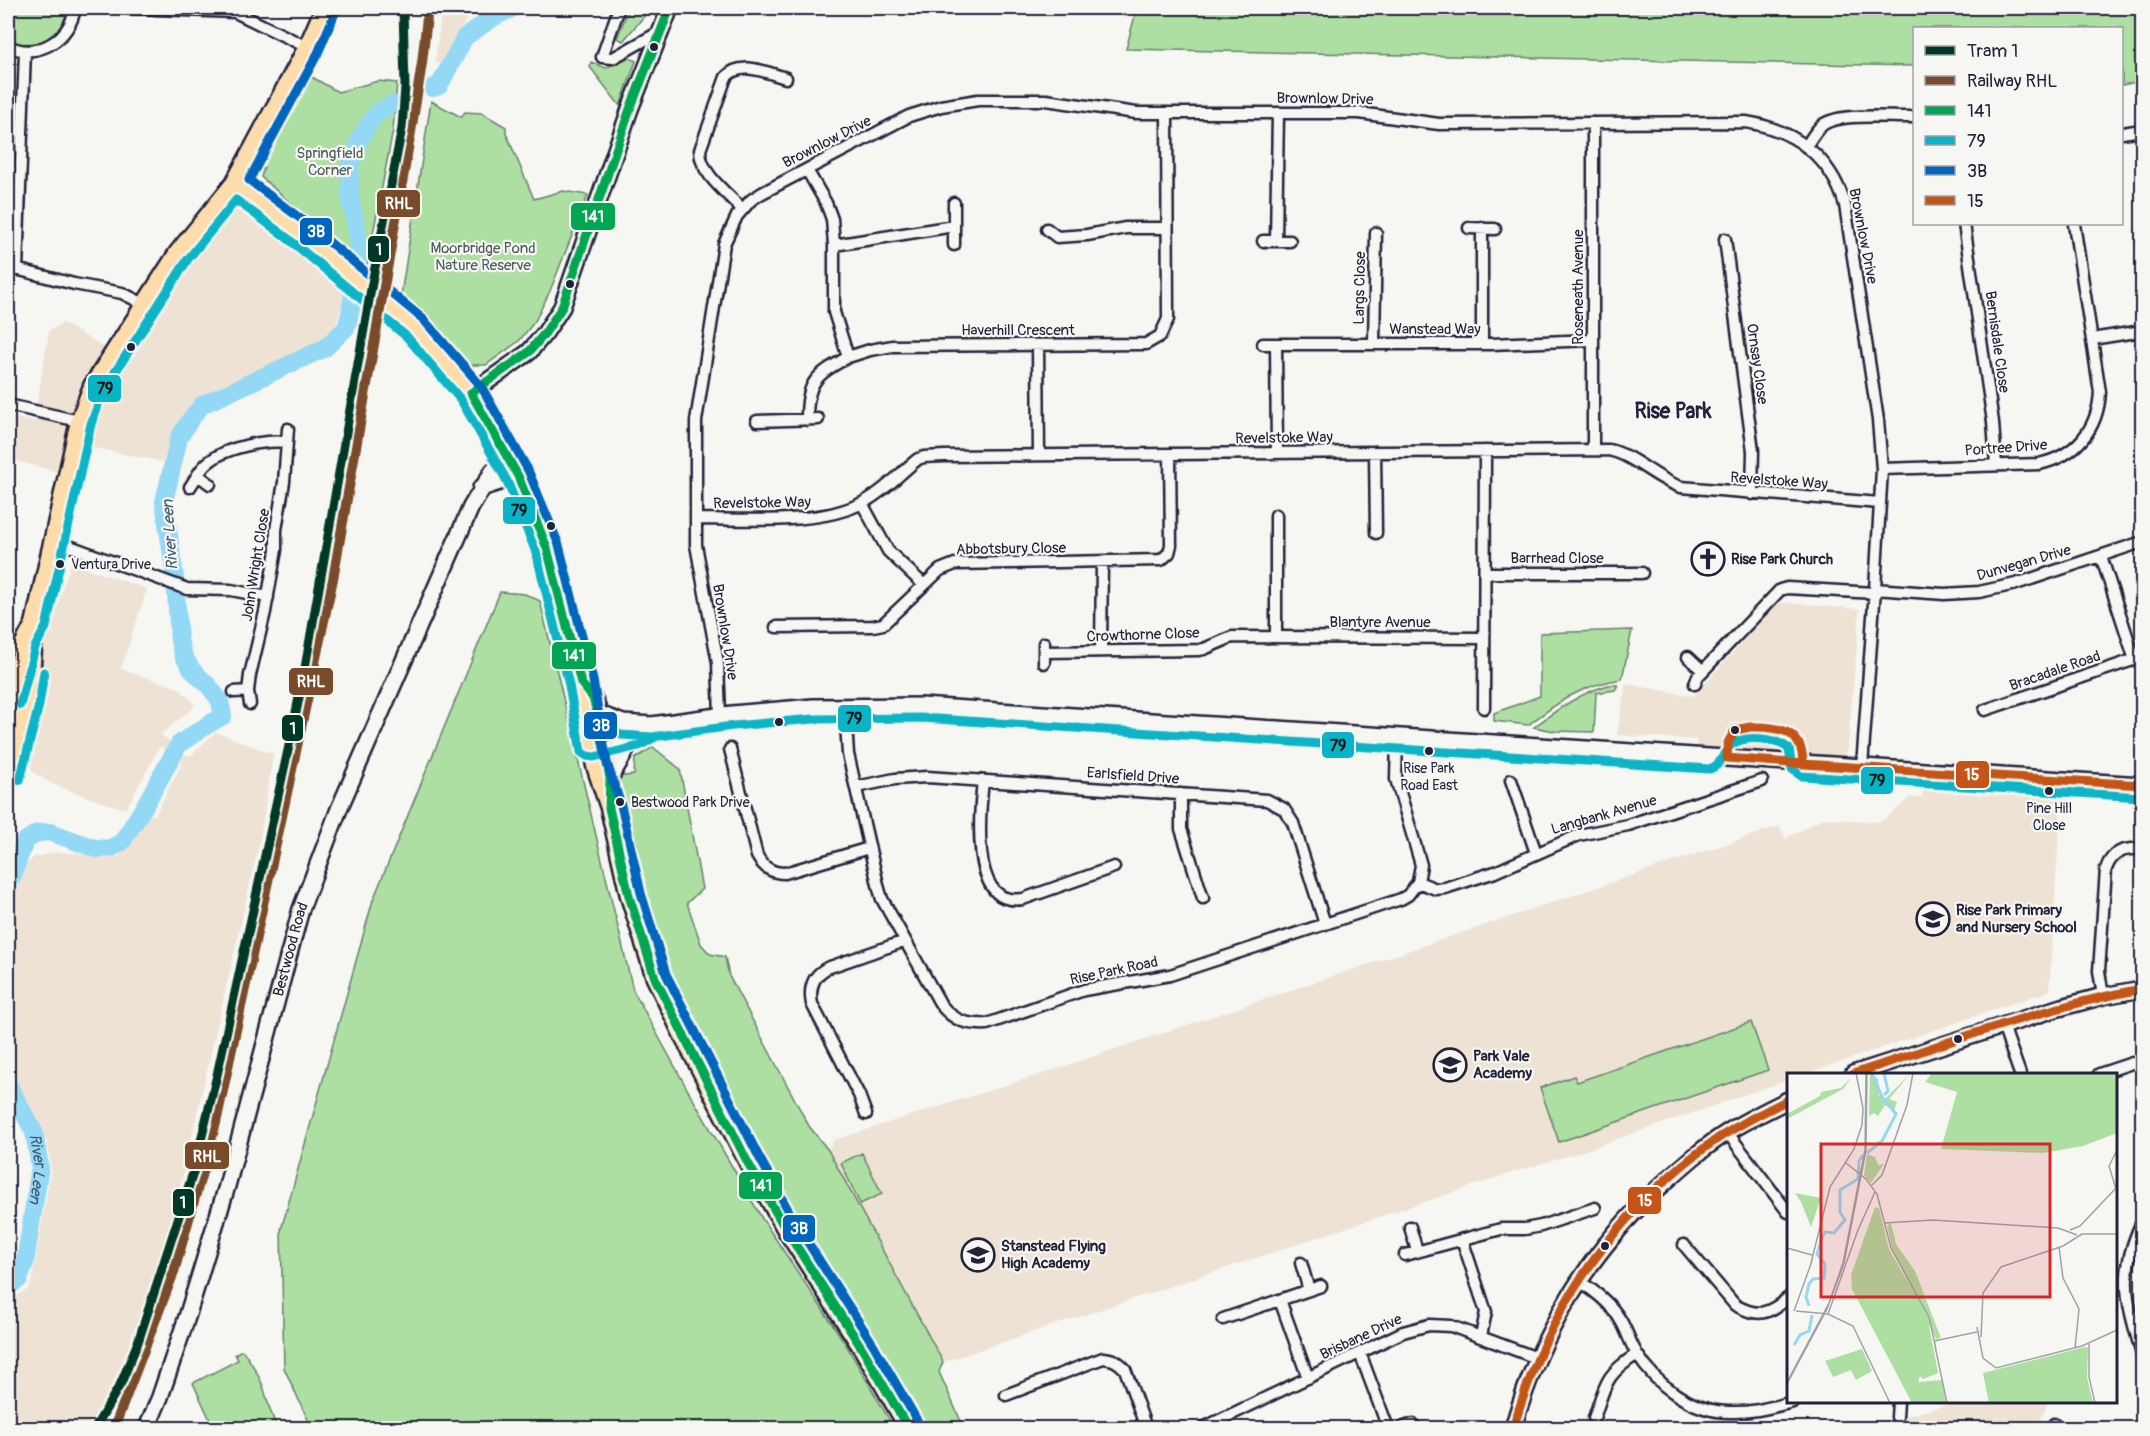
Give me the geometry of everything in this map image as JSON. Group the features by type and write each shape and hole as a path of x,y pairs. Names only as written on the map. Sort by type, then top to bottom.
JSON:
{"main road":[{"path":"8,777 31,681 34,624 84,405 100,371 178,252 234,183 307,47 324,8"},
{"path":"234,183 415,328 471,393 508,456 547,548 581,683 593,698 596,731 595,766 609,808 628,896 655,978 748,1163 786,1230 863,1350 908,1428"},
{"path":"8,702 24,643 34,624"},
{"path":"596,731 610,778 609,808"}],"street":[{"path":"8,46 25,51 39,50 51,45 62,37 69,27 75,8"},
{"path":"132,8 235,12 307,47"},
{"path":"619,8 602,57 605,59 613,58 663,30"},
{"path":"471,393 529,352 562,307 630,110 670,8"},
{"path":"25,51 12,268 122,293 144,304"},
{"path":"742,209 706,170 700,158 700,150 726,77 730,72 744,68 786,78"},
{"path":"771,88 774,75"},
{"name":"Brownlow Drive","path":"720,715 718,663 697,553 696,421 722,254 732,224 742,209 762,193 909,116 955,102 978,100 1070,102 1117,112 1359,113 1439,124 1746,122 1777,130 1816,154 1834,176 1845,205 1878,420 1882,469 1862,767"},
{"name":"Haverhill Crescent","path":"757,421 812,420 807,398 814,381 848,357 870,350 893,346 1146,344 1155,340 1164,331 1168,319 1167,113"},
{"path":"1276,241 1278,113"},
{"path":"1806,147 1820,127 1833,120 1913,117"},
{"name":"Roseneath Avenue","path":"1593,123 1593,450"},
{"path":"2123,133 2142,130"},
{"path":"807,170 826,203 832,219 834,312 848,357"},
{"path":"954,203 954,245"},
{"name":"Bernisdale Close","path":"1964,225 1993,422 1996,465"},
{"name":"Portree Drive","path":"1882,469 2039,464 2053,461 2069,453 2085,437 2091,428 2099,405 2100,392 2074,225"},
{"path":"834,245 954,226"},
{"path":"1047,229 1057,237 1087,235 1126,228 1167,228"},
{"path":"1469,228 1495,228"},
{"path":"1482,228 1482,344"},
{"name":"Largs Close","path":"1374,344 1376,233"},
{"name":"Ornsay Close","path":"1725,239 1754,451 1752,494"},
{"path":"1263,241 1290,242"},
{"path":"2092,339 2142,331"},
{"name":"Wanstead Way","path":"1263,344 1482,344 1593,340"},
{"path":"1276,344 1277,453"},
{"path":"1038,345 1039,455"},
{"path":"8,405 79,421"},
{"name":"John Wright Close","path":"250,704 248,691 251,667 268,597 276,550 276,530 284,482 288,429"},
{"path":"190,487 207,462 217,456 272,441 286,442"},
{"name":"Revelstoke Way","path":"696,519 822,516 862,503 889,485 918,459 924,457 1039,455 1609,450 1623,454 1665,481 1681,488 1880,503"},
{"path":"1484,708 1485,451"},
{"path":"1375,452 1376,533"},
{"name":"Abbotsbury Close","path":"776,627 878,626 887,621 940,570 955,564 1157,561 1168,553 1171,545 1170,454"},
{"name":"Bestwood Road","path":"147,1428 184,1325 227,1186 301,909 339,809 471,507 493,471 508,456"},
{"path":"198,475 210,484"},
{"path":"481,488 518,476"},
{"path":"862,503 888,551 924,585"},
{"path":"1276,637 1280,522"},
{"path":"54,540 187,589 231,590 268,597"},
{"name":"Dunvegan Drive","path":"1695,684 1698,676 1780,590 1787,588 1944,594 1978,592 2016,584 2142,542"},
{"name":"Bracadale Road","path":"1985,710 2139,658 2101,556"},
{"path":"1101,651 1102,562"},
{"name":"Barrhead Close","path":"1485,573 1642,573"},
{"path":"1628,573 1629,585"},
{"name":"Crowthorne Close","path":"1044,653 1204,649 1228,637 1276,637"},
{"name":"Blantyre Avenue","path":"1276,637 1484,638"},
{"path":"1688,657 1703,671"},
{"path":"234,692 248,691"},
{"path":"1472,694 1484,694"},
{"path":"596,731 623,723 652,725 720,715 813,707 921,706 2142,786"},
{"name":"Rise Park Road","path":"845,707 848,754 882,899 941,1005 954,1018 972,1024 987,1024 1084,990 1170,975 1401,899 1408,895 1418,882"},
{"path":"610,778 635,735 652,725"},
{"path":"596,731 635,735"},
{"path":"1397,737 1396,779 1419,856 1421,874 1418,882"},
{"path":"730,749 758,856 765,868 785,873 869,848"},
{"name":"Earlsfield Drive","path":"856,787 913,777 1267,800 1284,809 1293,823 1325,924"},
{"path":"1511,780 1536,853"},
{"path":"983,781 980,820 981,853 989,879 999,895 1013,900 1023,899 1114,867"},
{"name":"Langbank Avenue","path":"1418,882 1436,889 1445,888 1495,872 1580,835 1628,825 1730,786 1762,782"},
{"path":"1181,794 1181,829 1203,898"},
{"path":"2103,996 2099,971 2106,869 2112,856 2117,852 2132,848 2142,849"},
{"path":"866,1114 859,1095 812,1004 810,997 812,983 820,972 827,968 905,941"},
{"path":"1856,1073 2103,996 2142,989"},
{"path":"2003,1026 2020,1073"},
{"path":"2102,1073 2132,1063"},
{"path":"2121,1067 2125,1079"},
{"path":"1513,1428 1537,1358 1578,1280 1604,1244 1635,1209 1691,1158 1727,1132 1787,1101"},
{"path":"1727,1132 1787,1211"},
{"path":"1405,1255 1501,1228 1535,1228 1584,1217 1595,1208"},
{"path":"2142,1222 2128,1260 2126,1274 2133,1324 2140,1339 2142,1355"},
{"path":"1410,1227 1417,1251"},
{"path":"1462,1239 1486,1312 1486,1322 1481,1336"},
{"path":"1684,1245 1735,1305 1744,1310 1766,1313 1787,1299"},
{"path":"1694,1256 1703,1248"},
{"path":"1300,1263 1309,1290"},
{"path":"1578,1280 1593,1290 1615,1312 1622,1321 1637,1354 1651,1373 1674,1393 1691,1403 1712,1410 1744,1412 1787,1403"},
{"path":"1223,1319 1237,1320 1280,1300 1321,1286"},
{"path":"1280,1300 1308,1378"},
{"name":"Brisbane Drive","path":"1203,1428 1403,1332 1429,1325 1451,1326 1537,1358"},
{"path":"1360,1353 1388,1428"},
{"path":"1594,1418 1604,1406 1608,1378 1615,1369 1637,1354"},
{"path":"1006,1395 1102,1358 1112,1359 1125,1369 1146,1428"},
{"path":"1017,1390 1022,1402"},
{"path":"1792,1403 1795,1414"},
{"path":"1897,1417 1898,1403"},
{"path":"1401,1428 1413,1424"}],"shaded area":[{"path":"442,8 471,8 444,65 435,62"},
{"path":"233,211 242,211 347,292 334,330 322,341 193,401 176,427 163,462 65,442 58,472 8,459 8,416 34,422 49,331 63,323 126,360 189,259 203,241"},
{"path":"71,563 147,589 121,669 179,688 194,703 194,707 161,734 185,755 191,755 216,732 273,754 260,840 178,1196 153,1287 134,1330 123,1363 89,1428 8,1428 8,1300 28,1289 32,1280 51,1169 47,1142 8,1073 8,908 27,863 34,857 58,852 119,856 142,825 147,814 155,815 182,763 160,746 126,809 52,784 31,768 28,762 41,679 43,646"},
{"path":"1778,602 1860,609 1845,759 1697,747 1696,740 1617,735 1626,684 1694,696"},
{"name":"Park Vale Academy","path":"1923,791 2061,799 2049,991 1808,1073 1787,1073 1787,1080 1574,1154 943,1362 828,1150 834,1140 1032,1077 1780,826 1785,839 1823,818 1880,822 1909,798 1922,798"},
{"path":"1952,1403 2047,1403 2036,1428 1865,1428"}],"green space":[{"path":"8,8 68,8 65,18 54,35 28,45 8,39"},
{"path":"629,8 649,8 623,41 617,38"},
{"path":"1137,8 2142,8 2142,81 2123,85 2123,27 1913,27 1913,66 1126,49"},
{"path":"627,57 636,61 620,106 590,67 591,62 606,68"},
{"name":"Springfield Corner","path":"312,77 338,92 378,81 397,83 393,130 366,270 261,177 266,160"},
{"name":"Moorbridge Pond Nature Reserve","path":"431,101 461,117 465,112 482,113 506,127 506,133 534,199 563,191 588,195 550,291 535,321 519,341 486,365 471,365 401,295"},
{"path":"500,592 525,594 540,601 633,990 763,1220 845,1343 894,1428 314,1428 309,1422 284,1368 281,1230 373,900"},
{"path":"1632,630 1622,679 1595,685 1572,695 1528,725 1494,721 1494,713 1540,696 1540,633"},
{"path":"1608,685 1618,685 1615,690 1596,693 1594,732 1554,731 1534,727 1579,697"},
{"path":"653,747 680,769 702,889 687,903 701,944 710,954 725,957 729,976 809,1126 828,1150 943,1362 939,1372 964,1428 919,1428 879,1356 749,1138 665,977 652,948 637,899 615,799 614,777 634,775 635,759"},
{"path":"1751,1022 1768,1070 1559,1142 1540,1088 1574,1076 1577,1082"},
{"path":"862,1153 882,1194 860,1204 841,1163"},
{"path":"243,1351 252,1363 259,1377 278,1428 215,1428 211,1422 193,1383 238,1360 235,1354"}],"waterway":[{"name":"River Leen","path":"432,88 439,86 465,37 494,17 513,8"},
{"name":"River Leen","path":"8,882 25,841 37,833 50,832 97,849 111,848 122,842 179,744 223,716 220,701 209,686 193,671 184,657 179,641 175,577 164,502 179,438 202,405 325,348 346,328 360,247 350,196 350,166 361,136 377,112 393,104"},
{"name":"River Leen","path":"8,1084 34,1132 40,1167 25,1263 19,1279 8,1287"}],"tram line":[{"name":"1","path":"95,1428 121,1383 138,1342 193,1173 217,1075 292,732 402,128 405,87 403,8"}],"rail line":[{"name":"RHL","path":"114,1428 174,1272 216,1123 333,579 411,132 428,8"}],"transit line":[{"name":"141","path":"471,393 529,352 562,307 630,109 670,8"},
{"name":"3B","path":"335,13 318,53 249,180 301,219 423,319 481,386 528,470 559,545 593,680 607,763 621,805 641,893 666,974 759,1157 796,1224 873,1344 918,1422"},
{"name":"79","path":"20,705 35,647 46,627 91,424 103,391 188,259 236,200 286,237 407,337 461,400 507,481 536,552 569,685 581,752 594,757 639,746 655,737"},
{"name":"141","path":"471,393 518,476 547,548 581,683 593,698 597,713 610,778 609,808 629,896 655,978 748,1163 786,1230 863,1350 908,1428"},
{"name":"79","path":"20,780 39,705 44,672"},
{"name":"79","path":"593,724 621,735 652,737 733,726 814,719 921,718 1709,769 1717,765 1731,745 1744,739 1760,739 1776,742 1789,749 1792,769 1801,776 2141,797"},
{"name":"15","path":"1750,727 1780,729 1787,732 1799,744 1803,764 1727,758 1728,743 1735,730 1750,727"},
{"name":"15","path":"1803,764 2142,785"},
{"name":"15","path":"1856,1073 2032,1016 2142,989"},
{"name":"15","path":"1513,1428 1531,1376 1553,1326 1585,1272 1604,1246 1647,1198 1695,1156 1728,1132 1787,1100"}],"place":[{"name":"Rise Park Church","path":"1708,559"},
{"name":"Ventura Drive","path":"60,564"},
{"name":"Rise Park Road East","path":"1429,751"},
{"name":"Pine Hill Close","path":"2049,791"},
{"name":"Bestwood Park Drive","path":"620,802"},
{"name":"Rise Park Primary and Nursery School","path":"1933,919"},
{"name":"Park Vale Academy","path":"1450,1065"},
{"name":"Stanstead Flying High Academy","path":"978,1255"}],"district":[{"name":"Rise Park","path":"1673,411"}]}
